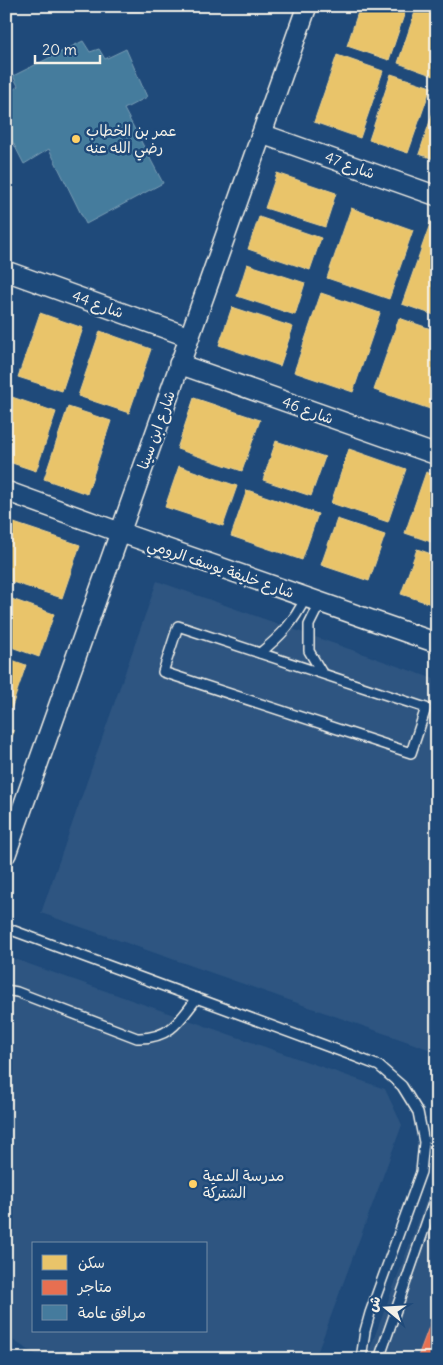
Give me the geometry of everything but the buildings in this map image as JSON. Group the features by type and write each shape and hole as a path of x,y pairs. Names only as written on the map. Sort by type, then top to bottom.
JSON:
{"street":[{"name":"شارع ابن سينا","path":"6,854 307,6"},
{"name":"شارع 47","path":"262,134 437,196"},
{"name":"شارع 44","path":"6,271 189,337"},
{"name":"شارع 46","path":"179,364 437,455"},
{"name":"شارع خليفة يوسف الرومي","path":"6,491 437,643"}],"lane":[{"path":"129,6 139,6"},
{"path":"260,653 279,638 313,600"},
{"path":"313,600 309,625 309,651 322,673"},
{"path":"178,626 260,653 426,708 411,754 163,672 178,626"},
{"path":"6,928 379,1066 402,1086 418,1112 424,1142 421,1172 370,1313 365,1330 361,1359"},
{"path":"6,990 17,992 137,1038 150,1039 168,1032 182,1018 197,998"},
{"path":"379,1359 437,1192"}],"shaded area":[{"path":"157,581 437,680 437,1052 41,913"},
{"name":"مدرسة الدعية الشتركة","path":"6,956 385,1089 402,1125 315,1359 43,1359 6,1336"},
{"path":"437,1172 437,1359 366,1359"}],"place":[{"name":"عمر بن الخطاب رضي الله عنه","path":"76,139"},
{"name":"مدرسة الدعية الشتركة","path":"193,1184"}]}
